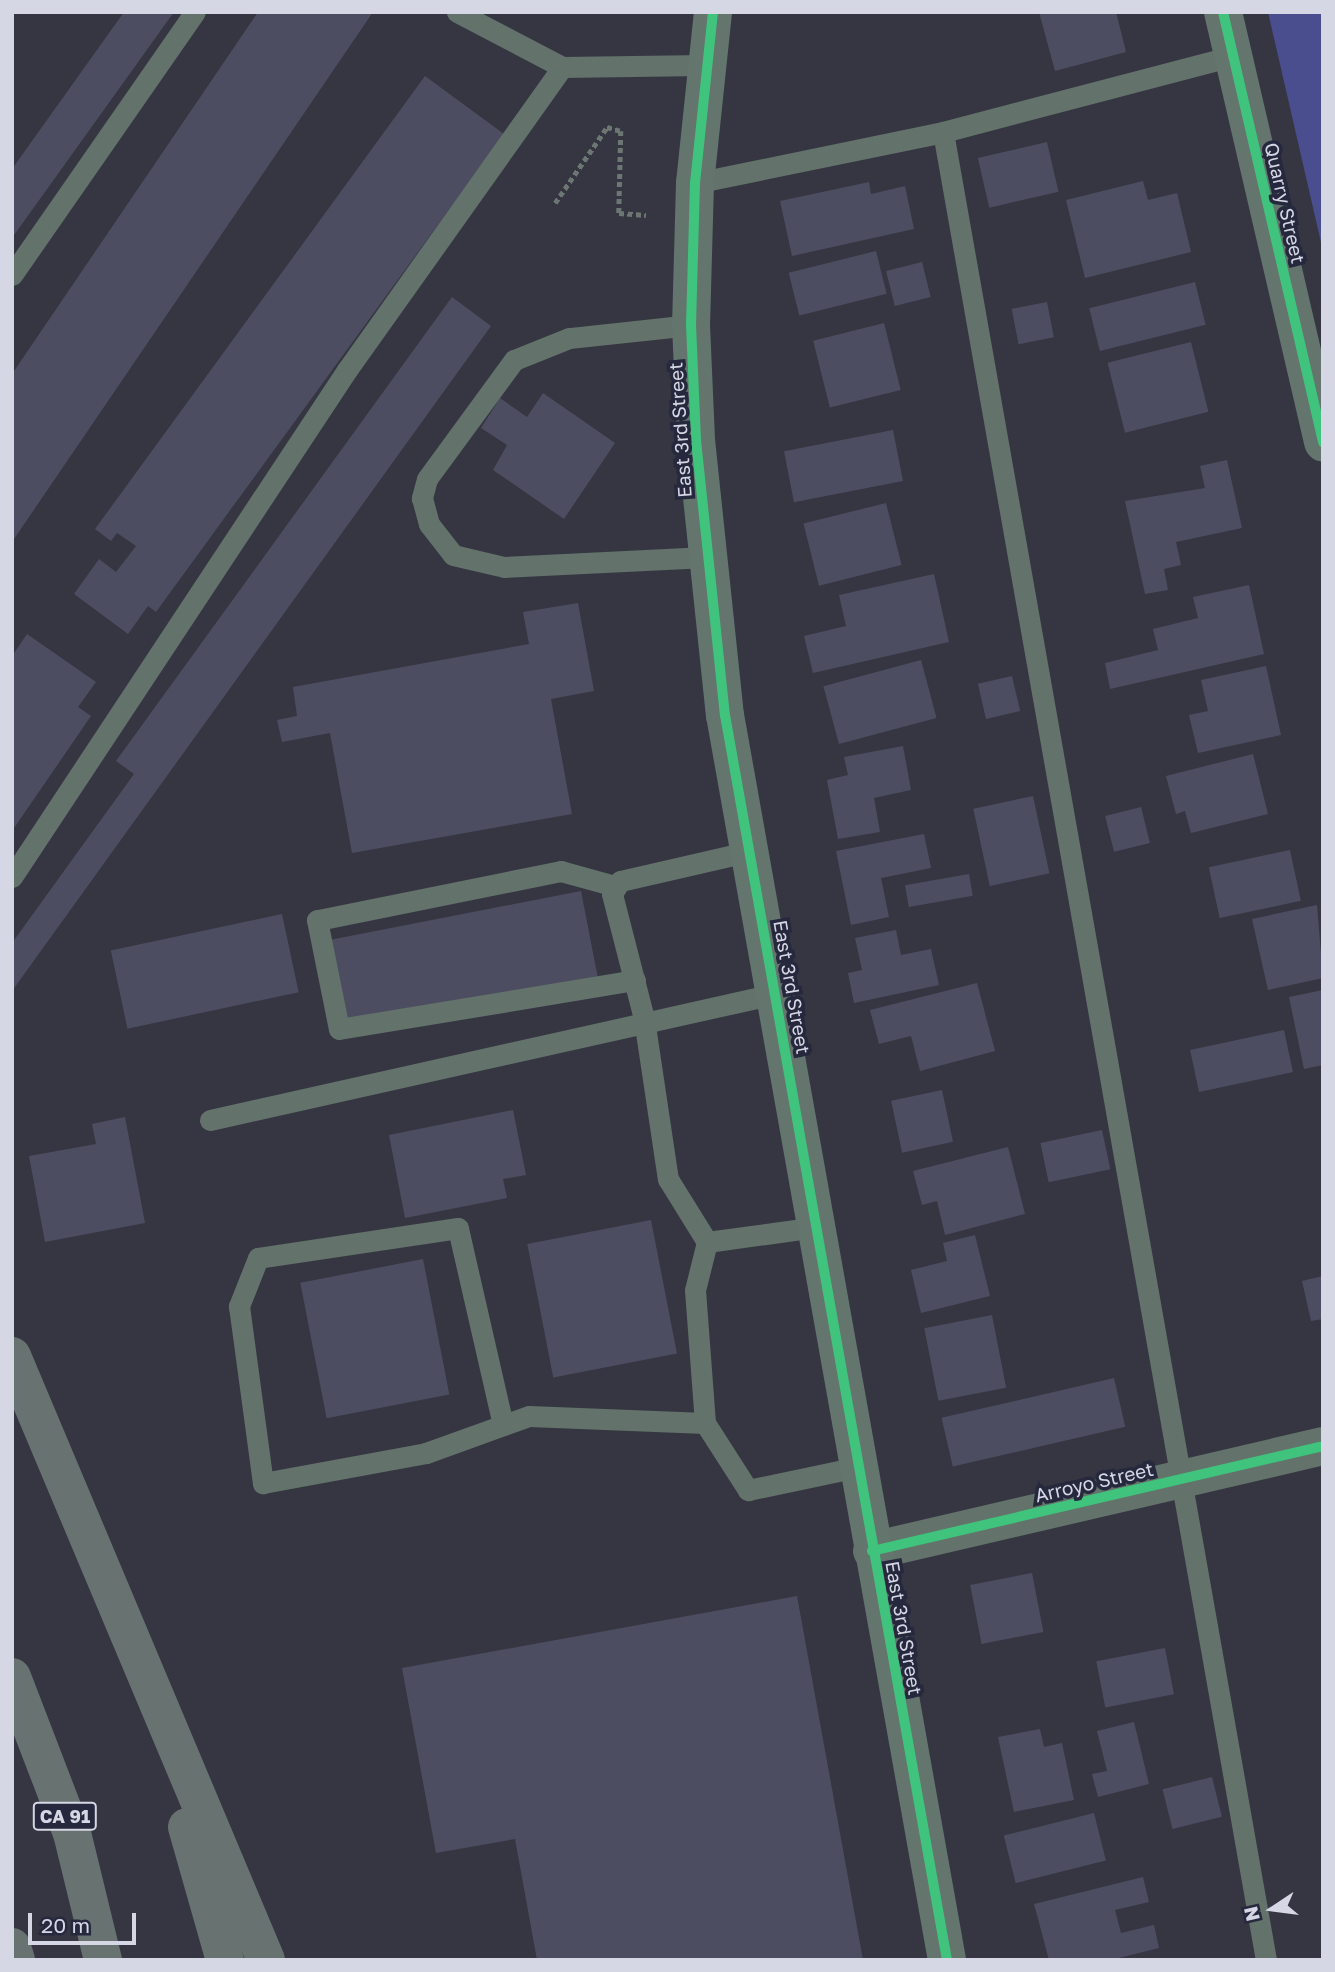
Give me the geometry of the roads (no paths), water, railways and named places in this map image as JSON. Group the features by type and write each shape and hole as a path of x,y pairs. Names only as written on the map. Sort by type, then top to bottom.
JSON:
{"highway":[{"path":"12,1356 105,1569 266,1960"},
{"path":"105,1569 225,1960"},
{"name":"CA 91","path":"12,1677 72,1833 103,1960"},
{"path":"12,1947 16,1960"}],"street":[{"name":"East 3rd Street","path":"713,12 704,65 695,183 691,326 707,558 725,715 947,1960"},
{"name":"Quarry Street","path":"1223,12 1323,443"},
{"name":"Arroyo Street","path":"872,1551 1323,1446"}],"lane":[{"path":"12,275 195,12"},
{"path":"457,12 562,66 704,65"},
{"path":"695,183 943,132 1233,56"},
{"path":"12,877 347,370 562,66"},
{"path":"943,132 1178,1480 1266,1960"},
{"path":"691,326 569,338 514,360 427,480 422,498 429,524 453,555 503,567 707,558"},
{"path":"635,980 339,1029 317,920 561,871 615,886 751,851"},
{"path":"615,886 644,1019 668,1179 707,1241 695,1290 705,1423 748,1490 858,1467"},
{"path":"210,1120 644,1019 774,994"},
{"path":"707,1241 817,1227"},
{"path":"503,1425 458,1228 258,1258 239,1306 263,1483 426,1453 529,1416 705,1423"}]}
